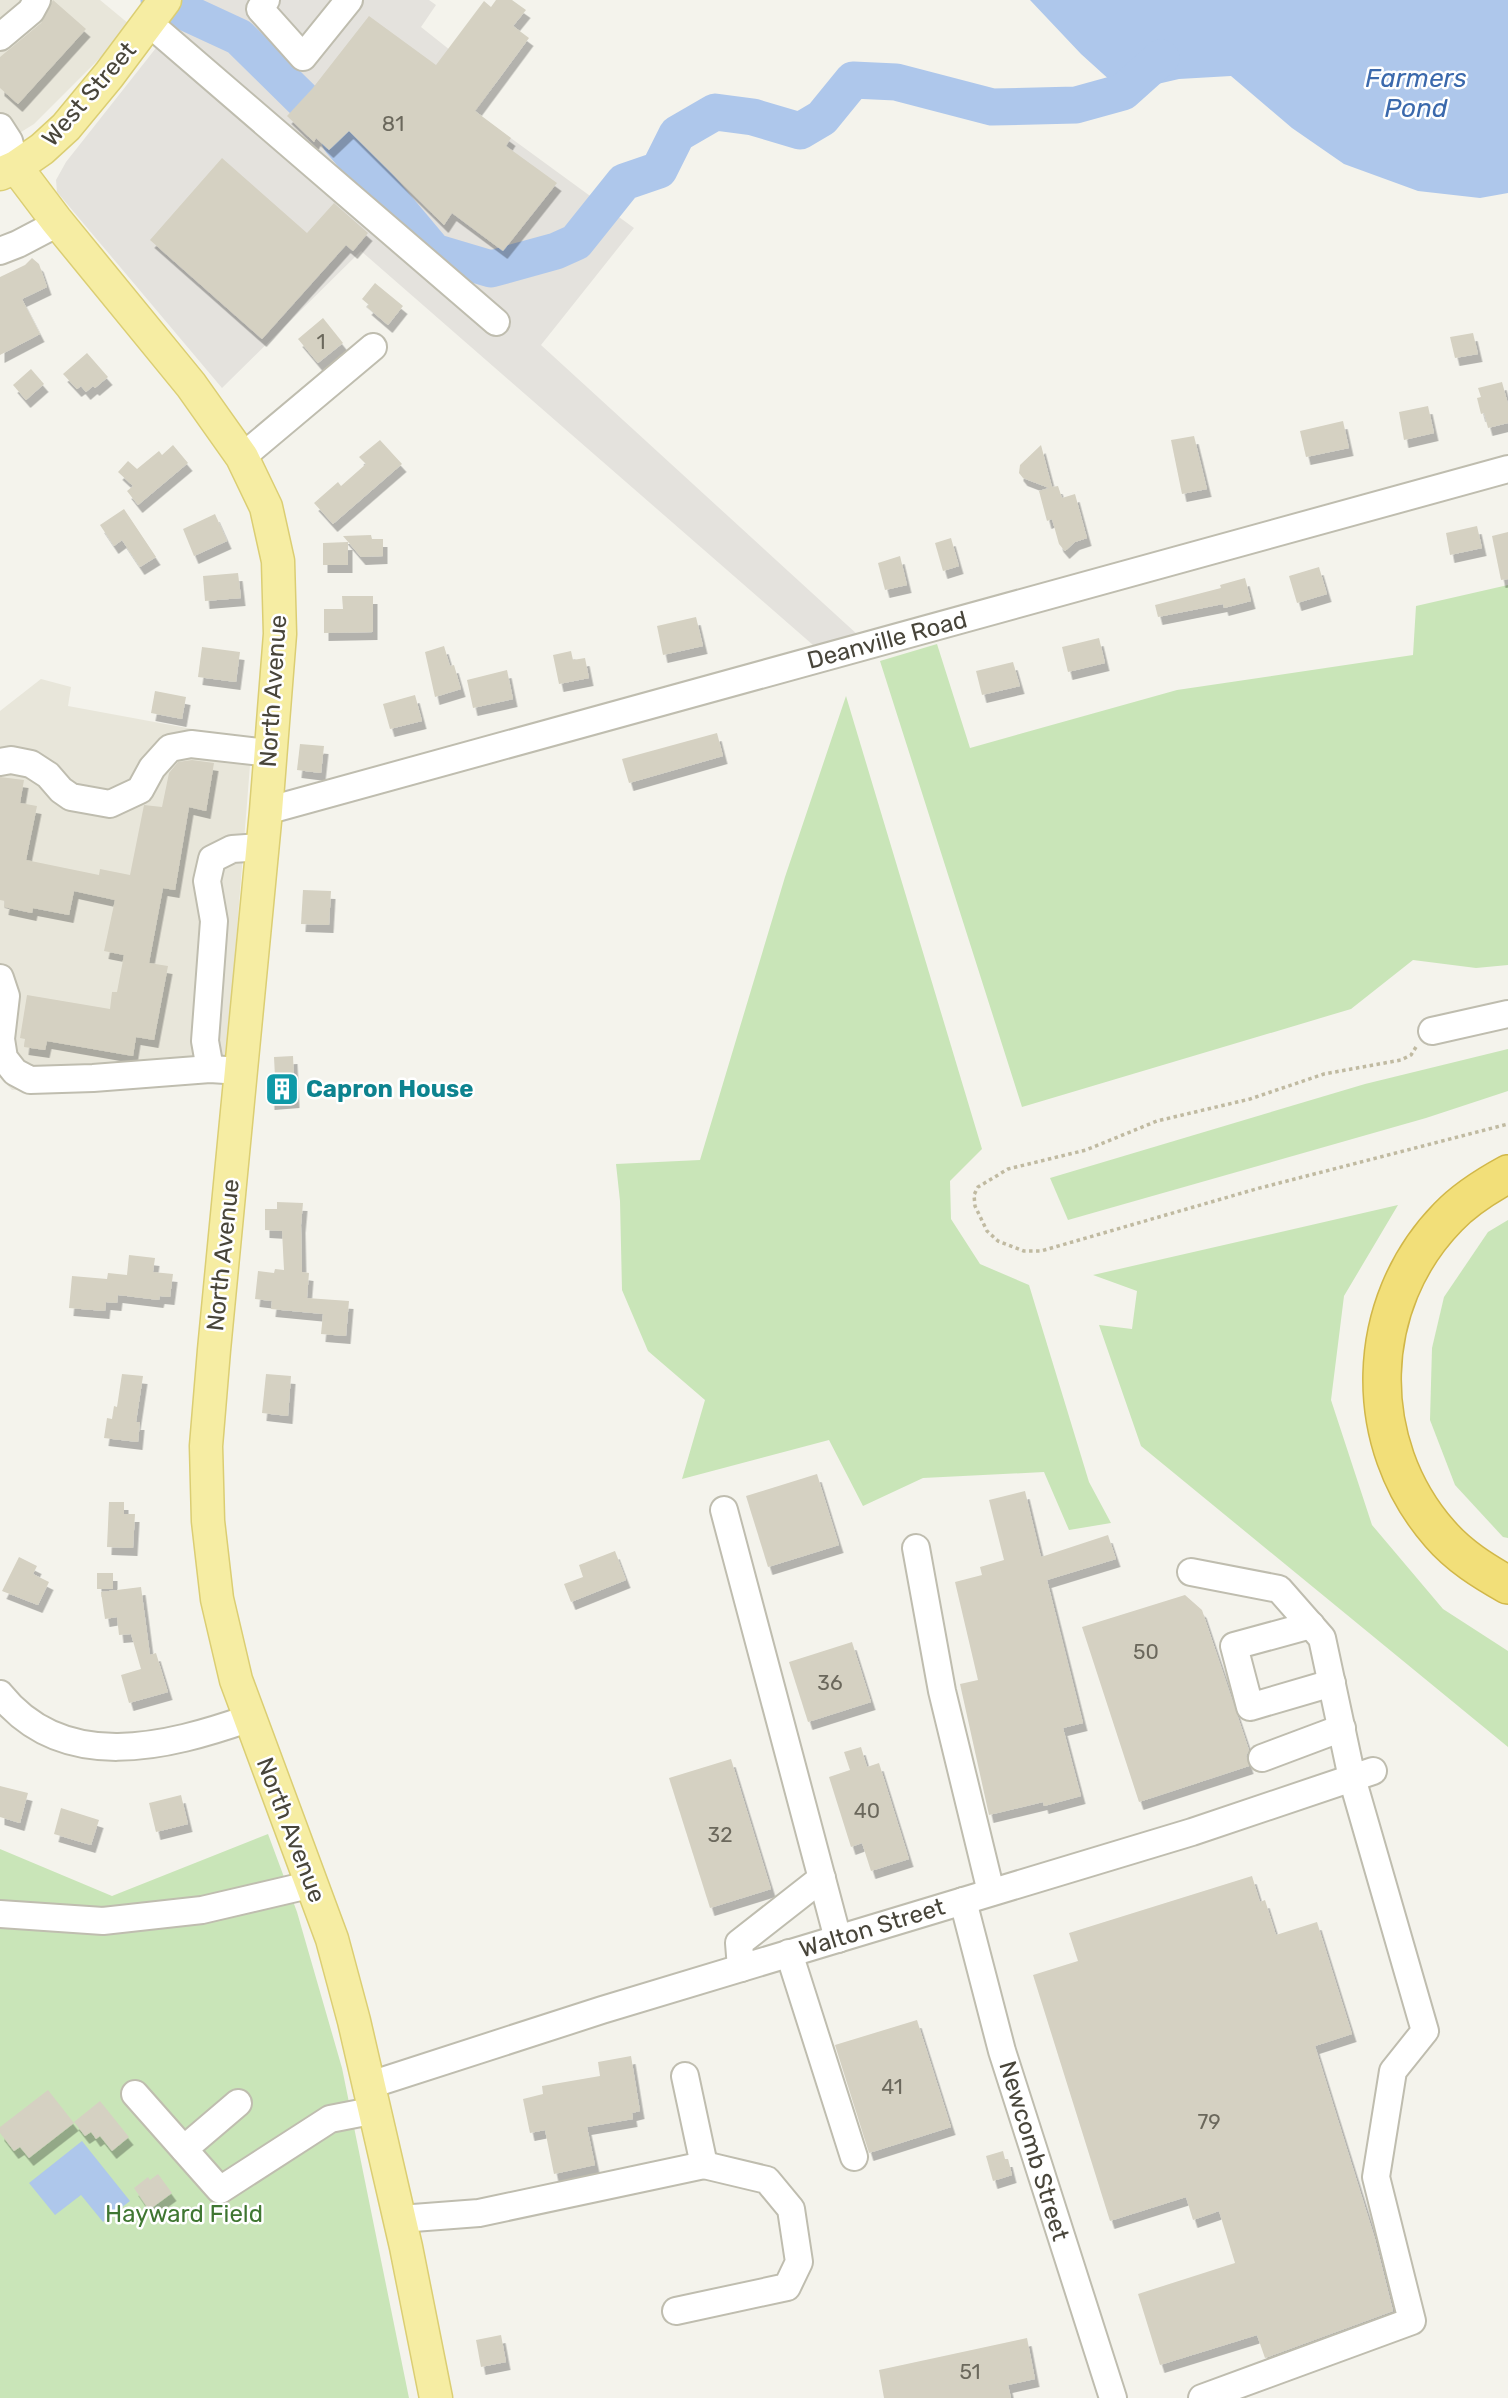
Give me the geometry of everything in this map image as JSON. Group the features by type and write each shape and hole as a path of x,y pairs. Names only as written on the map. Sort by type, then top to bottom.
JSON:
{"highway":[{"path":"1508,1174 1466,1200 1449,1215 1415,1258 1392,1308 1381,1361 1383,1414 1389,1441 1410,1491 1442,1536 1484,1572 1508,1585"}],"main road":[{"name":"West Street","path":"5,165 42,149 66,127 157,12"},
{"name":"North Avenue","path":"5,165 58,223 191,385 242,457 265,507 278,561 280,634 266,811 225,1070 214,1350 206,1446 208,1521 216,1599 236,1680 332,1940 373,2097 436,2398"}],"street":[{"path":"0,37 30,11 37,0"},
{"path":"266,0 260,9 303,57 349,0"},
{"path":"157,12 496,321"},
{"path":"0,127 9,141 5,165"},
{"path":"0,251 58,223"},
{"path":"242,457 373,347"},
{"name":"Deanville Road","path":"266,811 1508,469"},
{"path":"0,762 11,760 31,764 48,775 71,797 110,804 140,790 152,768 170,748 191,744 269,753"},
{"path":"225,1070 205,1041 215,920 207,881 212,859 232,849 262,847"},
{"path":"0,978 6,996 1,1039 4,1058 15,1072 30,1080 225,1070"},
{"path":"1432,1031 1508,1014"},
{"path":"723,1510 838,1938"},
{"path":"916,1548 943,1691 991,1892"},
{"path":"1191,1572 1279,1589 1322,1638 1342,1728 1363,1774 1425,2031 1393,2071 1376,2176 1412,2321 1202,2398"},
{"path":"1311,1625 1234,1646 1250,1707 1332,1683"},
{"path":"0,1694 14,1711 45,1731 92,1747 137,1747 195,1737 250,1718"},
{"path":"1262,1758 1342,1728"},
{"name":"Walton Street","path":"184,2150 220,2190 330,2119 373,2097 741,1968 1192,1832 1363,1774"},
{"path":"741,1968 739,1943 822,1878"},
{"path":"0,1914 103,1921 202,1910 313,1884"},
{"name":"Newcomb Street","path":"963,1901 1002,2051 1113,2398"},
{"path":"789,1953 854,2157"},
{"path":"685,2076 704,2165"},
{"path":"135,2094 184,2150 237,2103"},
{"path":"400,2219 479,2213 704,2165 767,2180 791,2209 799,2262 787,2287 676,2311"}],"path":[{"path":"1432,1031 1422,1038 1411,1055 1401,1060 1324,1074 1250,1099 1157,1121 1086,1150 1008,1169 978,1187 974,1195 975,1206 988,1231 998,1241 1024,1251 1041,1251 1256,1189 1508,1124"}],"shaded area":[{"path":"0,0 100,0 129,24 118,40 34,124 0,145"},
{"path":"187,0 429,0 436,5 421,27 494,85 475,112 634,228 541,345 858,635 813,645 361,251 222,388 57,192 56,180 66,162 167,34"},
{"path":"41,679 71,687 68,706 252,740 225,1082 209,1077 12,1090 0,1077 0,711"}],"green space":[{"path":"1508,585 1508,965 1476,968 1413,960 1351,1009 1022,1107 880,661 937,644 970,748 1177,690 1413,655 1416,606"},
{"path":"846,696 982,1149 950,1181 951,1219 980,1264 1029,1285 1089,1482 1111,1523 1069,1530 1044,1472 923,1478 863,1506 829,1440 682,1479 705,1400 648,1351 622,1290 620,1201 616,1164 700,1160 785,877"},
{"path":"1508,1049 1508,1091 1426,1118 1068,1220 1050,1178 1365,1084"},
{"path":"1398,1205 1344,1296 1331,1400 1372,1525 1443,1609 1508,1651 1508,1747 1141,1446 1099,1325 1132,1329 1137,1291 1093,1275"},
{"path":"1508,1220 1508,1538 1503,1537 1455,1485 1430,1420 1432,1348 1444,1297 1488,1232"},
{"name":"Hayward Field","path":"268,1834 297,1912 342,2068 409,2398 0,2398 0,1849 112,1896"}],"water":[{"name":"Farmers Pond","path":"1030,0 1508,0 1508,193 1480,198 1418,191 1344,164 1292,128 1231,76 1179,79 1123,92 1081,54"},
{"path":"82,2141 130,2201 103,2222 81,2195 55,2215 29,2183"}],"building":[{"path":"53,0 86,29 18,104 0,88 0,57 41,23"},
{"path":"496,0 512,0 526,10 513,26 529,38 475,111 511,138 506,146 557,183 503,251 452,213 444,225 349,131 329,150 316,138 314,142 287,116 312,89 369,16 436,65 484,1 491,7"},
{"path":"222,158 307,233 334,203 368,233 353,251 346,245 262,339 150,240"},
{"path":"32,258 39,264 47,287 22,299 40,334 0,355 0,277 25,265"},
{"path":"375,283 403,306 388,325 367,307 369,305 362,299"},
{"path":"323,318 343,343 318,363 298,339"},
{"path":"1473,333 1478,354 1455,358 1450,337"},
{"path":"87,353 108,377 86,392 81,386 77,389 63,374"},
{"path":"31,369 44,384 26,400 13,385"},
{"path":"1502,382 1508,404 1508,423 1488,428 1477,398 1481,397 1478,388"},
{"path":"1428,406 1434,433 1404,440 1399,412"},
{"path":"1343,421 1349,448 1306,457 1300,431"},
{"path":"1194,436 1207,489 1182,494 1171,440"},
{"path":"380,440 402,464 333,524 314,503 338,482 341,486 366,464 359,457"},
{"path":"173,445 188,463 138,505 127,491 133,486 118,472 128,461 137,469 159,451 162,455"},
{"path":"1041,445 1052,487 1058,486 1062,498 1075,494 1087,538 1075,542 1065,551 1059,544 1052,519 1047,521 1039,491 1049,488 1023,478 1019,473 1020,465"},
{"path":"124,509 156,557 140,567 122,540 114,546 100,525"},
{"path":"215,514 227,541 194,556 183,529"},
{"path":"1477,526 1482,548 1450,555 1446,533"},
{"path":"1508,532 1508,579 1501,580 1492,536"},
{"path":"371,535 372,539 383,539 383,556 361,557 343,536"},
{"path":"951,538 959,566 943,571 935,543"},
{"path":"348,542 348,565 323,565 323,543"},
{"path":"900,556 907,585 885,590 878,563"},
{"path":"1319,567 1327,594 1297,603 1289,576"},
{"path":"238,573 241,598 205,601 203,576"},
{"path":"1245,578 1251,601 1224,608 1223,604 1158,617 1155,605 1221,588 1220,585"},
{"path":"342,596 373,596 373,632 324,633 324,609 343,609"},
{"path":"696,617 703,646 663,655 657,626"},
{"path":"1099,638 1105,663 1068,672 1062,647"},
{"path":"444,646 450,666 454,665 461,689 435,697 425,652"},
{"path":"202,647 240,652 236,682 198,677"},
{"path":"571,651 573,660 585,658 589,678 559,684 553,655"},
{"path":"1013,662 1020,686 982,695 976,671"},
{"path":"507,670 513,699 473,708 467,680"},
{"path":"155,691 186,697 182,719 151,713"},
{"path":"415,695 422,721 390,729 383,704"},
{"path":"717,733 723,756 629,783 622,759"},
{"path":"300,744 324,746 321,773 297,770"},
{"path":"192,760 214,763 206,811 189,807 175,890 163,888 149,963 168,966 154,1040 136,1037 133,1056 47,1041 45,1050 24,1047 25,1039 20,1038 27,995 110,1009 112,992 117,992 124,955 104,951 115,900 74,891 69,915 33,908 32,913 4,907 5,901 0,900 0,777 24,780 20,803 37,806 26,860 99,875 100,869 130,875 144,805 162,807 169,773 178,762"},
{"path":"303,890 331,891 329,925 301,924"},
{"name":"Capron House","path":"293,1056 295,1100 270,1102 269,1077 275,1077 274,1057"},
{"path":"277,1202 303,1203 302,1272 309,1273 307,1298 349,1301 346,1336 321,1334 323,1314 271,1309 272,1301 255,1299 258,1271 274,1273 275,1269 284,1270 282,1231 265,1230 265,1209 277,1209"},
{"path":"129,1255 155,1258 153,1272 173,1274 170,1297 160,1296 159,1300 118,1295 117,1303 106,1302 105,1311 69,1308 72,1276 107,1279 108,1273 127,1275"},
{"path":"122,1374 143,1376 136,1422 140,1422 138,1442 104,1438 107,1418 112,1419 114,1406 117,1407"},
{"path":"266,1374 291,1376 288,1416 262,1413"},
{"path":"817,1474 839,1545 768,1567 746,1496"},
{"path":"1025,1491 1041,1557 1108,1535 1116,1559 1047,1580 1083,1723 1063,1728 1081,1796 1044,1806 1043,1802 989,1815 960,1684 978,1680 955,1582 982,1575 980,1567 1004,1560 989,1500"},
{"path":"109,1502 124,1502 124,1514 135,1514 133,1548 107,1547"},
{"path":"615,1551 626,1580 571,1602 564,1584 583,1577 579,1565"},
{"path":"19,1557 37,1566 33,1574 49,1582 38,1605 2,1591"},
{"path":"97,1573 113,1573 113,1589 97,1589"},
{"path":"141,1587 150,1655 156,1653 168,1692 129,1703 121,1675 141,1669 131,1634 119,1635 117,1617 105,1619 101,1592"},
{"path":"1185,1595 1202,1610 1249,1750 1246,1756 1249,1766 1139,1802 1082,1627"},
{"path":"852,1642 871,1702 808,1722 789,1662"},
{"path":"861,1747 867,1767 879,1763 909,1859 871,1871 862,1843 851,1847 829,1777 850,1770 844,1752"},
{"path":"731,1759 771,1889 710,1908 669,1778"},
{"path":"0,1786 28,1793 20,1823 0,1817"},
{"path":"181,1795 188,1824 156,1832 149,1803"},
{"path":"61,1808 99,1820 91,1845 54,1834"},
{"path":"1252,1876 1260,1902 1265,1900 1276,1935 1317,1922 1352,2034 1315,2046 1375,2239 1393,2311 1265,2358 1257,2335 1160,2365 1138,2294 1235,2263 1219,2211 1193,2220 1186,2197 1110,2221 1033,1975 1078,1961 1069,1933"},
{"path":"917,2020 951,2127 869,2153 835,2045"},
{"path":"631,2056 640,2111 632,2113 633,2119 587,2127 595,2165 554,2174 545,2130 530,2133 523,2099 543,2094 542,2086 600,2076 598,2062"},
{"path":"48,2090 74,2123 29,2158 20,2147 14,2151 0,2133 0,2127"},
{"path":"100,2101 129,2137 112,2151 100,2136 96,2139 91,2132 85,2136 74,2122"},
{"path":"1003,2151 1012,2175 993,2181 986,2156"},
{"path":"158,2174 172,2193 149,2210 134,2188 148,2177 150,2180"},
{"path":"501,2335 506,2362 481,2367 476,2340"},
{"path":"1027,2338 1035,2379 1008,2385 1011,2398 884,2398 879,2370"}],"waterway":[{"path":"159,0 239,37 302,99"},
{"path":"340,140 434,252 491,269 556,251 576,242 624,182 659,170 677,134 715,112 753,117 800,131 822,118 853,80 896,82 992,107 1076,105 1123,92 1161,58"}],"place":[{"name":"Capron House","path":"282,1089"}]}
